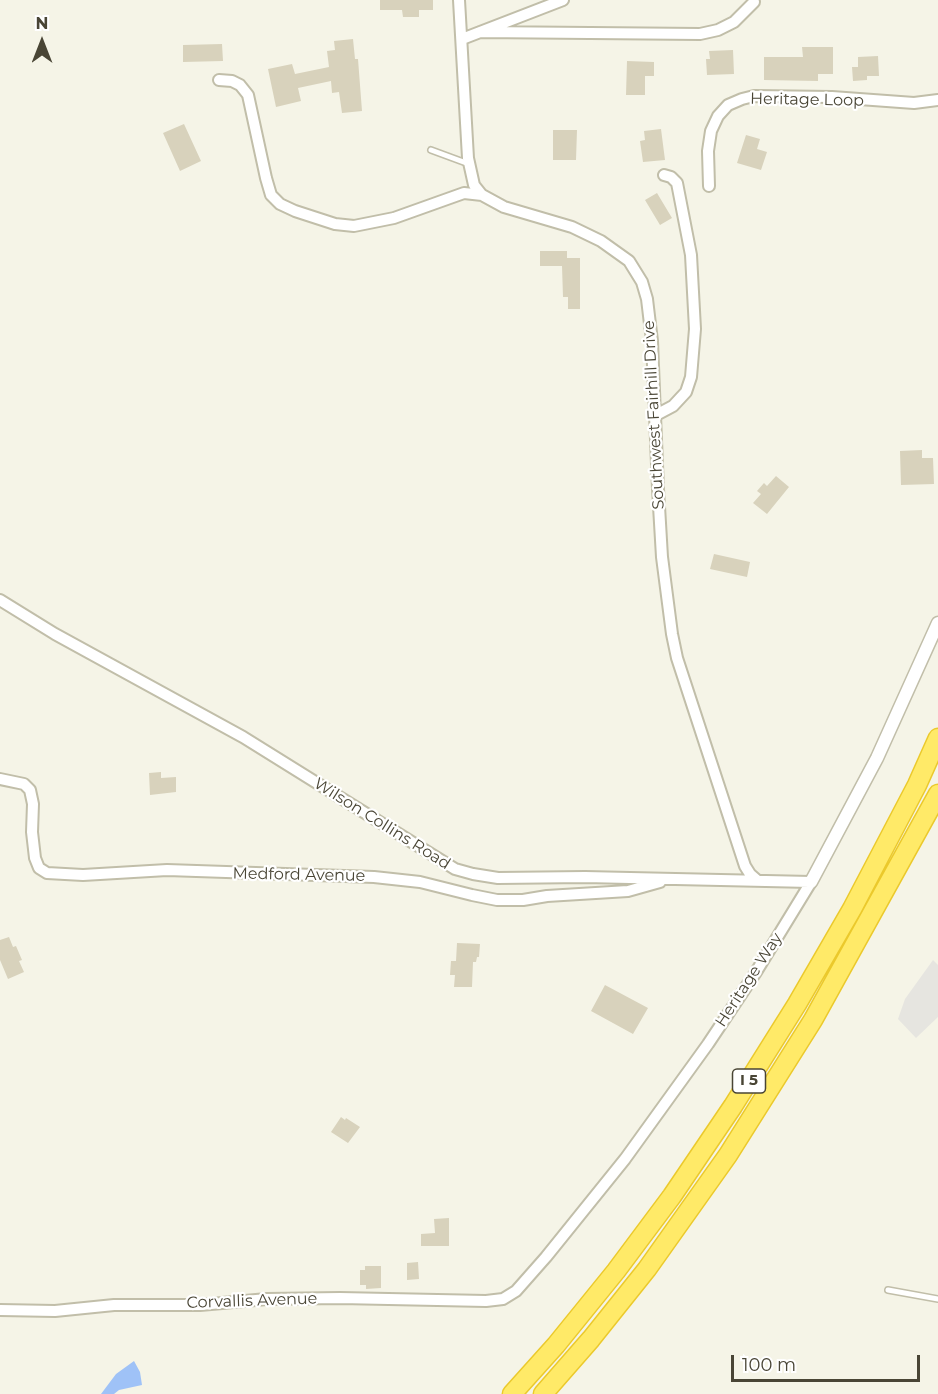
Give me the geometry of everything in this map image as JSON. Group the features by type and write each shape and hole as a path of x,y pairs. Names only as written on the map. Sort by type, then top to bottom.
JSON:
{"highway":[{"name":"I 5","path":"512,1394 556,1345 616,1271 672,1196 733,1107 852,909 917,785 938,738"},
{"name":"I 5","path":"543,1394 647,1269 728,1155 813,1020 938,794"}],"street":[{"path":"459,0 469,164 474,185 482,195"},
{"path":"462,39 563,0"},
{"path":"480,32 700,34 718,30 734,22 754,3"},
{"path":"219,80 240,85 248,95 271,195 280,204 295,211 335,224 354,225 394,218 464,193 482,195"},
{"name":"Heritage Loop","path":"708,186 708,151 711,131 718,116 728,105 742,99 754,96 832,97 914,103 938,100"},
{"path":"656,416 673,406 686,392 691,377 695,329 695,295 691,255 677,183 671,177 664,175"},
{"name":"Southwest Fairhill Drive","path":"482,195 504,207 572,227 601,241 629,261 637,271 647,299 652,341 657,489 662,557 677,658 745,866 758,881"},
{"name":"Wilson Collins Road","path":"0,600 55,634 243,737 455,869 498,878 811,882"},
{"name":"Heritage Way","path":"503,1299 516,1291 546,1257 632,1150 756,972 811,882 877,758 938,623"},
{"name":"Medford Avenue","path":"0,779 24,784 30,790 33,804 32,832 35,858 39,868 47,873 83,875 167,870 374,877 427,883 489,898 523,900 556,895 628,891 669,879"},
{"name":"Corvallis Avenue","path":"0,1310 55,1311 114,1305 200,1305 267,1299 486,1301 503,1299"}],"lane":[{"path":"431,150 469,164"},
{"path":"888,1290 938,1299"}],"shaded area":[{"path":"933,960 938,965 938,1017 916,1038 898,1019 905,999"}],"water":[{"path":"134,1361 140,1372 142,1385 119,1390 114,1394 101,1394 116,1374"}],"building":[{"path":"380,0 433,0 433,10 419,10 419,17 403,17 402,10 380,10"},
{"path":"353,39 355,59 358,59 362,111 342,113 339,92 332,93 331,81 298,88 301,101 276,107 268,69 292,64 295,74 329,67 327,51 335,50 334,41"},
{"path":"222,44 223,61 183,62 183,45"},
{"path":"802,47 833,47 833,74 818,74 818,81 764,80 764,57 803,57"},
{"path":"733,50 734,74 707,75 706,59 710,59 709,51"},
{"path":"878,56 879,76 867,76 867,80 853,81 852,67 858,67 858,57"},
{"path":"627,61 654,62 654,76 645,76 645,95 626,95"},
{"path":"184,124 201,161 180,171 163,133"},
{"path":"661,129 665,160 643,162 640,141 645,140 644,131"},
{"path":"553,130 577,130 576,160 553,160"},
{"path":"746,135 760,139 757,149 767,152 761,170 737,163"},
{"path":"657,193 672,218 660,225 645,200"},
{"path":"540,251 567,251 567,258 580,258 580,309 568,309 568,297 563,297 562,266 540,266"},
{"path":"922,450 922,458 933,458 934,484 901,485 900,451"},
{"path":"776,476 789,487 767,514 753,503 761,494 757,491 764,483 767,486"},
{"path":"714,554 750,562 747,577 710,569"},
{"path":"161,772 161,778 176,777 176,792 150,795 149,773"},
{"path":"9,937 22,960 19,961 24,972 8,979 0,960 0,940"},
{"path":"457,943 480,944 479,957 476,962 473,962 472,987 454,987 455,975 450,975 451,961 456,961"},
{"path":"605,985 648,1008 633,1034 591,1011"},
{"path":"341,1117 360,1127 348,1143 331,1132"},
{"path":"449,1218 449,1246 421,1246 421,1234 435,1233 434,1219"},
{"path":"418,1262 419,1279 407,1280 407,1263"},
{"path":"365,1266 381,1266 381,1288 366,1289 366,1285 360,1285 360,1270 365,1270"}]}
